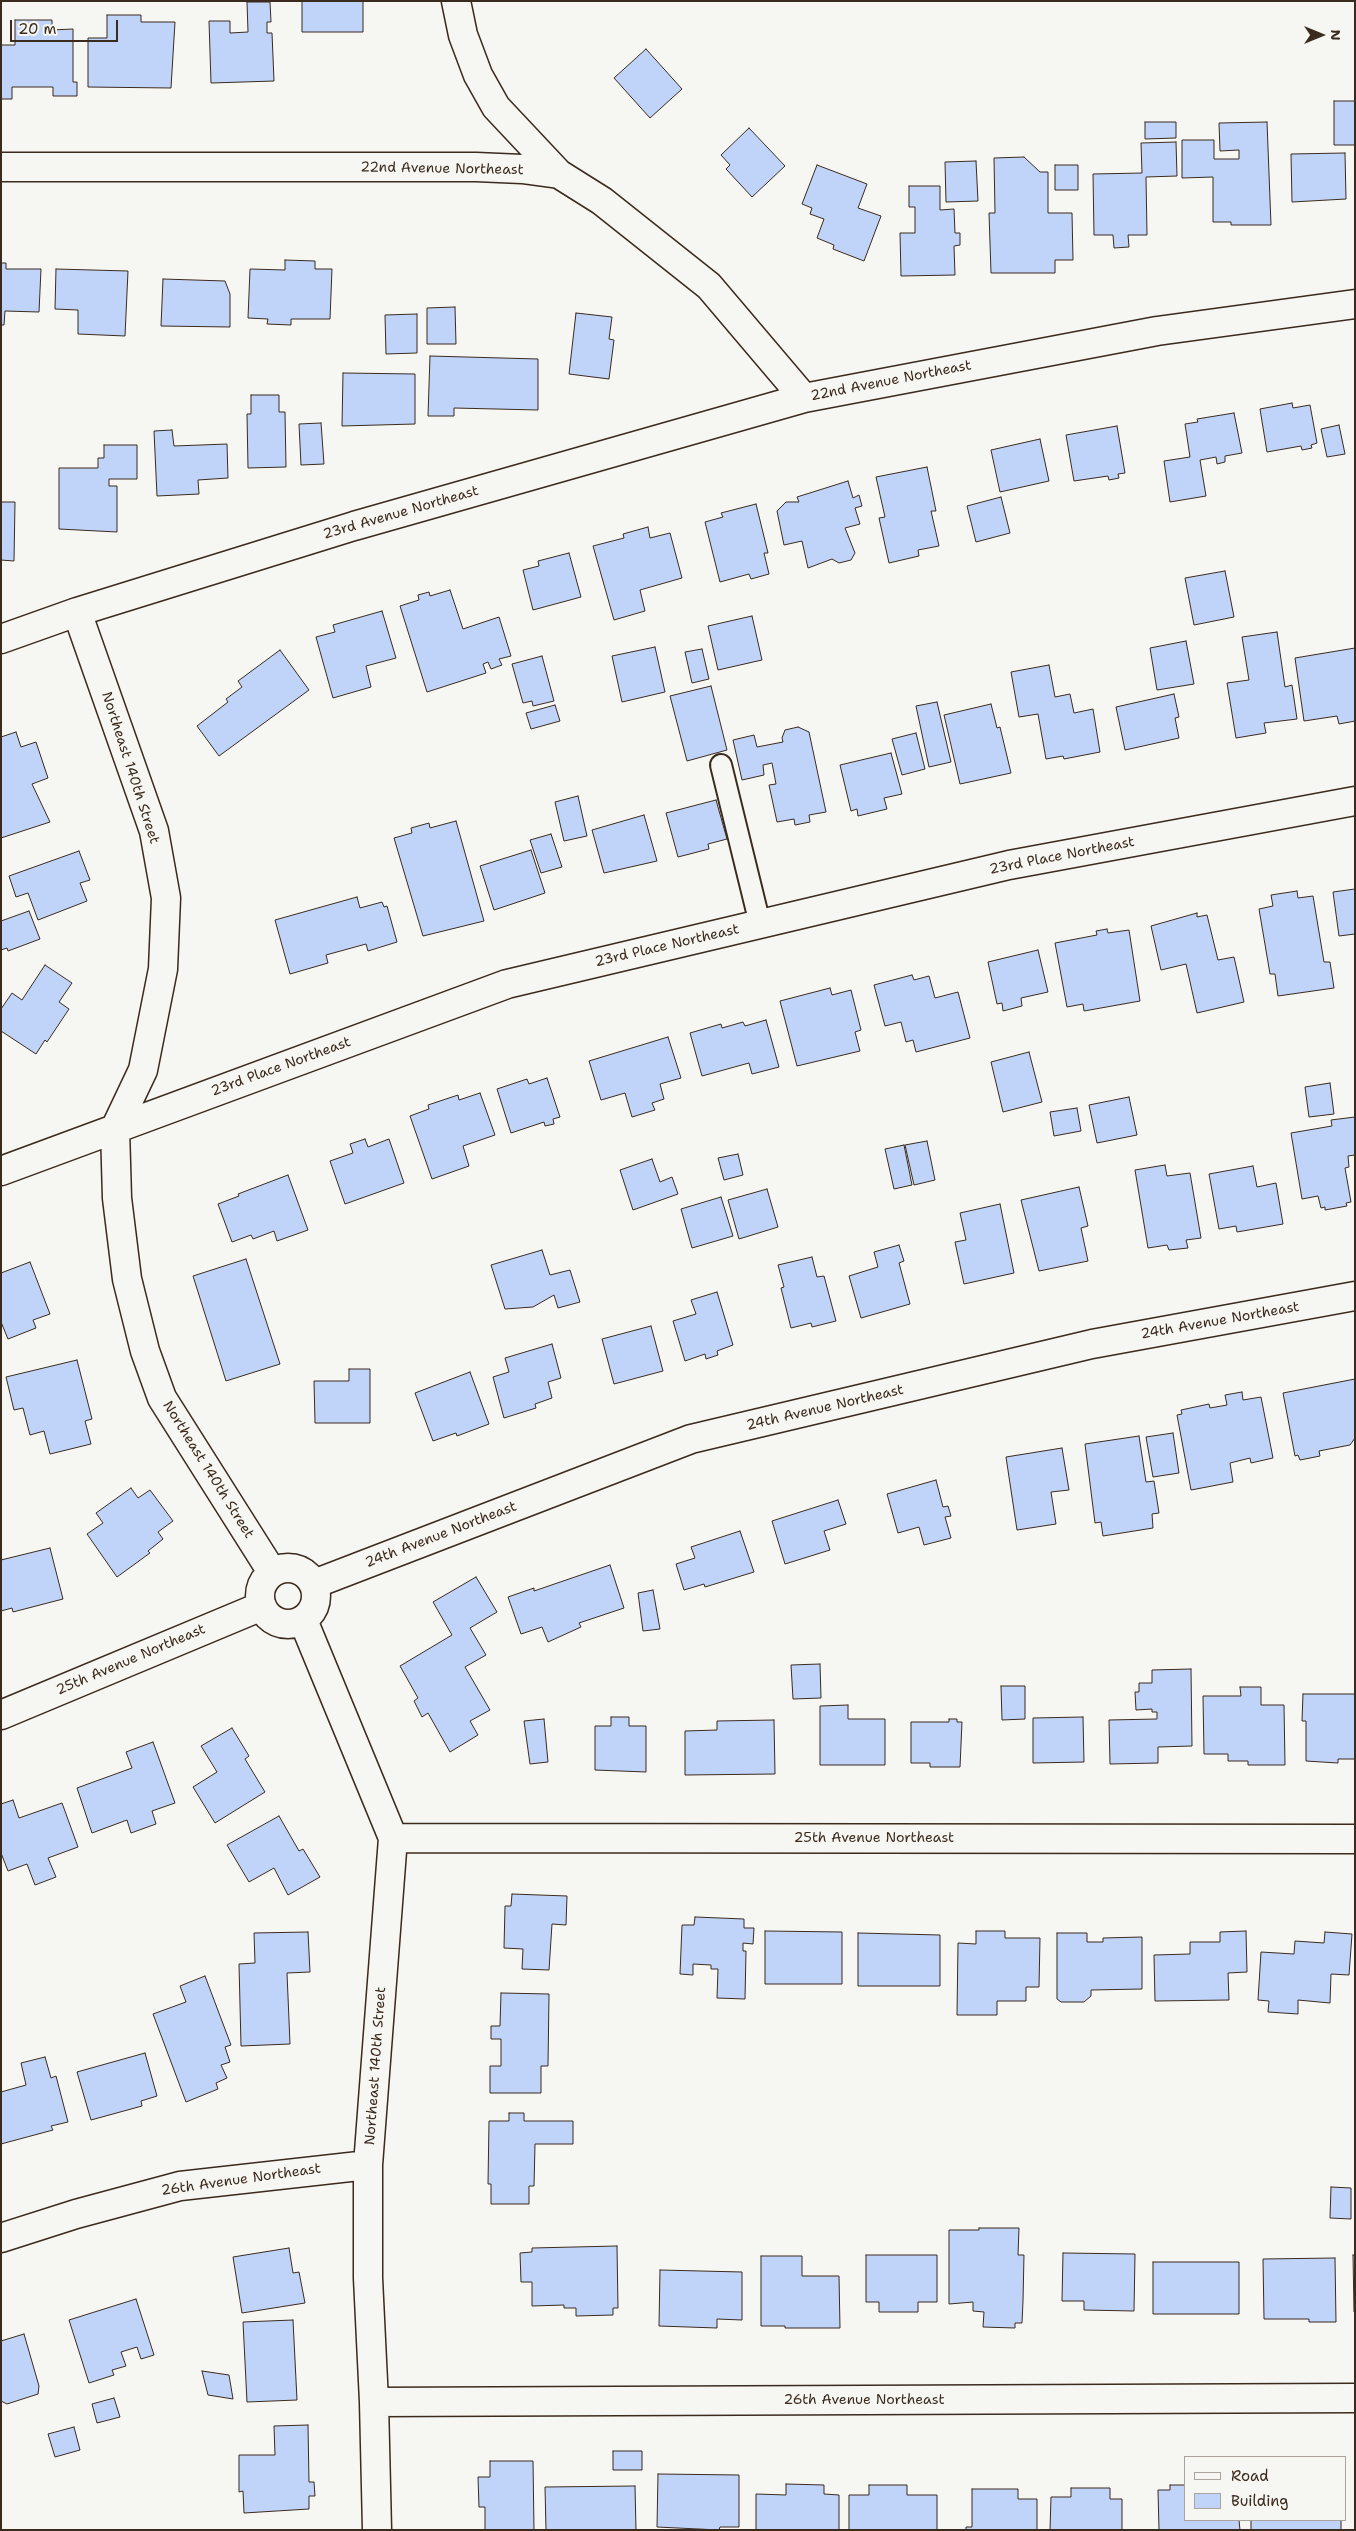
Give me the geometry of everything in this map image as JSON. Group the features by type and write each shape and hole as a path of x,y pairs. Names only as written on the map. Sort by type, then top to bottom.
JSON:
{"street":[{"path":"456,1 463,35 478,75 496,107 559,174"},
{"name":"22nd Avenue Northeast","path":"1,167 476,167 559,174 602,201 709,286 804,398 1157,331 1355,304"},
{"name":"23rd Avenue Northeast","path":"1,639 77,612 354,526 804,398"},
{"name":"Northeast 140th Street","path":"77,612 154,831 166,898 163,969 143,1070 115,1129 117,1198 127,1279 145,1352 162,1398 272,1572"},
{"name":"23rd Place Northeast","path":"1,1171 507,984 1009,865 1355,801"},
{"name":"24th Avenue Northeast","path":"314,1584 691,1440 1092,1344 1355,1296"},
{"path":"286,1567 296,1568 304,1572 314,1584 316,1597 314,1606 310,1614 303,1620 286,1624 276,1622 269,1617 262,1606 259,1591 262,1582 272,1572 286,1567"},
{"name":"25th Avenue Northeast","path":"1,1715 262,1606"},
{"name":"Northeast 140th Street","path":"303,1620 393,1838 368,2165 368,2278 374,2402 377,2530"},
{"name":"25th Avenue Northeast","path":"393,1838 1355,1839"},
{"name":"26th Avenue Northeast","path":"1,2238 76,2214 172,2188 368,2165"},
{"name":"26th Avenue Northeast","path":"374,2402 1355,2398"}],"lane":[{"path":"721,765 760,924"}],"building":[{"path":"302,1 363,1 363,32 302,32"},
{"path":"247,2 270,2 271,22 267,22 267,33 272,33 274,81 211,83 209,21 230,21 230,33 248,32"},
{"path":"107,15 141,15 141,22 175,22 171,88 88,87 88,38 107,38"},
{"path":"15,20 52,20 52,30 73,29 73,82 77,82 77,96 53,96 53,87 12,87 12,99 1,99 1,45 15,45"},
{"path":"646,49 682,89 650,118 614,78"},
{"path":"1334,101 1355,101 1355,145 1334,145"},
{"path":"1145,122 1176,122 1176,138 1145,139"},
{"path":"1267,122 1271,225 1231,225 1231,222 1213,222 1213,177 1182,178 1182,140 1214,140 1214,159 1239,159 1239,150 1220,151 1219,123"},
{"path":"749,128 785,166 752,197 726,169 730,165 721,155"},
{"path":"1176,142 1177,176 1146,177 1147,235 1128,235 1129,247 1114,248 1113,235 1094,235 1093,174 1142,173 1141,143"},
{"path":"1345,153 1346,199 1292,202 1291,154"},
{"path":"1024,157 1040,172 1048,172 1048,213 1072,213 1073,260 1055,260 1055,273 991,273 989,213 995,213 994,158"},
{"path":"976,161 978,201 946,202 945,162"},
{"path":"817,165 867,184 858,208 881,216 864,261 833,249 834,245 817,238 824,219 810,214 812,208 802,204"},
{"path":"1055,165 1078,165 1078,190 1055,190"},
{"path":"909,186 940,186 940,210 954,209 955,233 960,233 960,245 954,246 955,275 901,276 900,233 915,233 915,207 909,207"},
{"path":"285,260 315,261 315,269 332,269 330,319 291,319 291,325 267,324 268,319 248,318 250,269 285,270"},
{"path":"1,263 6,263 6,269 41,269 39,312 5,311 4,325 1,325"},
{"path":"56,269 128,271 125,336 78,334 78,310 55,309"},
{"path":"163,279 225,281 230,294 230,327 161,326"},
{"path":"455,307 456,344 427,344 427,308"},
{"path":"576,313 612,317 609,339 614,340 609,379 569,374"},
{"path":"417,314 417,353 386,354 385,315"},
{"path":"430,356 538,359 538,410 454,408 454,416 428,416"},
{"path":"343,373 415,374 415,424 342,426"},
{"path":"251,395 279,395 279,412 285,412 286,467 248,468 247,414 251,414"},
{"path":"1292,403 1293,408 1310,405 1317,443 1311,445 1312,448 1302,450 1301,446 1267,452 1260,409"},
{"path":"1234,413 1242,453 1225,456 1225,462 1217,464 1216,457 1200,460 1206,496 1170,502 1164,461 1190,457 1185,424 1198,422 1197,419"},
{"path":"321,423 324,464 301,465 299,424"},
{"path":"1339,425 1345,454 1327,457 1321,429"},
{"path":"1117,426 1125,473 1118,474 1119,478 1109,480 1108,476 1074,481 1066,435"},
{"path":"172,430 174,446 227,444 228,478 198,480 199,494 157,496 154,431"},
{"path":"1040,439 1049,481 1000,492 991,450"},
{"path":"104,445 137,445 137,479 109,479 109,486 117,486 117,532 59,529 59,468 98,468 98,458 104,458"},
{"path":"927,467 936,511 931,511 939,546 918,550 919,556 889,563 879,518 885,517 876,477"},
{"path":"848,481 853,498 859,495 862,506 855,508 860,524 845,528 855,553 851,560 839,563 832,559 808,568 802,541 784,545 777,511 786,502 799,502 797,497"},
{"path":"1001,497 1010,533 976,542 967,506"},
{"path":"1,502 15,502 14,561 1,560"},
{"path":"756,504 768,553 764,553 769,574 751,579 749,574 720,582 705,522 723,517 721,513"},
{"path":"648,527 650,538 670,533 682,578 640,590 645,611 614,620 593,546 624,538 623,534"},
{"path":"569,553 581,597 533,610 523,570 539,566 538,561"},
{"path":"1225,571 1234,617 1194,625 1185,578"},
{"path":"450,590 463,629 499,617 511,656 499,659 502,665 491,669 488,662 483,664 486,673 427,692 400,606 419,600 418,595 429,592 430,596"},
{"path":"382,611 396,658 366,666 371,687 333,698 316,637 335,632 333,625"},
{"path":"752,616 762,660 718,670 708,626"},
{"path":"1277,632 1285,687 1292,685 1297,719 1264,723 1266,733 1236,738 1227,683 1249,680 1242,637"},
{"path":"1186,641 1194,684 1157,690 1150,648"},
{"path":"655,647 665,692 622,702 612,656"},
{"path":"1355,648 1355,721 1339,724 1337,716 1304,721 1295,658"},
{"path":"702,649 709,679 692,683 685,652"},
{"path":"280,650 309,690 219,756 197,726 228,702 226,699 242,687 238,681"},
{"path":"542,656 554,701 533,706 532,701 523,703 512,664"},
{"path":"1049,665 1055,697 1070,694 1074,713 1093,709 1100,752 1064,759 1063,756 1046,759 1038,714 1019,717 1011,672"},
{"path":"711,686 727,750 687,761 670,696"},
{"path":"1174,694 1179,717 1175,718 1179,738 1125,750 1116,707"},
{"path":"937,702 951,762 929,767 916,706"},
{"path":"991,704 997,728 1000,727 1011,773 960,784 944,715"},
{"path":"555,705 560,721 531,729 526,713"},
{"path":"798,727 809,732 826,812 809,815 810,822 795,825 794,819 777,822 769,785 776,784 772,763 763,765 764,775 742,780 733,740 754,735 757,747 783,742 782,738 785,730"},
{"path":"16,732 21,747 36,742 48,778 32,784 50,822 1,838 1,737"},
{"path":"916,733 925,769 902,775 892,739"},
{"path":"891,753 902,794 884,798 887,809 858,816 857,809 851,811 840,765"},
{"path":"578,796 587,836 564,841 555,802"},
{"path":"716,800 727,839 708,844 709,849 678,857 666,813"},
{"path":"644,815 657,861 604,873 592,830"},
{"path":"456,821 484,921 423,936 394,838 412,833 411,828 429,823 430,828"},
{"path":"551,834 562,867 541,873 530,840"},
{"path":"531,850 545,893 494,910 480,866"},
{"path":"79,851 90,880 80,883 87,901 38,920 28,893 16,897 9,876"},
{"path":"1355,889 1355,934 1339,936 1333,892"},
{"path":"1297,891 1298,898 1313,896 1324,962 1330,962 1334,988 1278,996 1275,974 1270,974 1259,909 1273,906 1271,895"},
{"path":"357,897 360,908 382,902 384,907 387,906 397,942 368,951 366,944 326,955 328,963 290,974 275,920"},
{"path":"29,911 40,939 8,951 7,948 1,950 1,921"},
{"path":"1197,913 1197,917 1207,915 1218,960 1234,957 1244,1002 1197,1013 1186,964 1161,970 1151,926"},
{"path":"1107,929 1108,933 1129,930 1140,1001 1084,1011 1083,1004 1067,1007 1055,943 1097,935 1096,931"},
{"path":"1038,950 1048,992 1021,998 1022,1006 1003,1011 1002,1003 997,1004 988,962"},
{"path":"45,965 72,983 59,1002 69,1009 47,1042 45,1040 36,1054 1,1031 1,1009 12,993 22,1000"},
{"path":"912,975 914,980 929,976 935,998 958,992 970,1038 916,1052 913,1040 906,1042 901,1022 885,1026 874,985"},
{"path":"830,988 832,995 851,990 861,1030 855,1032 860,1051 797,1066 780,1001"},
{"path":"766,1020 779,1067 752,1074 749,1063 702,1076 690,1033 721,1024 722,1028 743,1022 745,1026"},
{"path":"668,1037 681,1078 660,1084 664,1099 652,1103 655,1110 632,1117 625,1093 601,1100 589,1061"},
{"path":"1029,1052 1042,1102 1003,1112 991,1062"},
{"path":"547,1078 560,1117 553,1119 554,1124 545,1126 544,1122 511,1133 497,1089 527,1079 529,1084"},
{"path":"1330,1083 1334,1114 1309,1117 1305,1087"},
{"path":"480,1093 495,1135 463,1146 469,1166 432,1179 410,1116 429,1109 428,1105 458,1095 459,1100"},
{"path":"1129,1097 1137,1135 1097,1143 1089,1105"},
{"path":"1077,1108 1081,1131 1054,1136 1050,1112"},
{"path":"1355,1117 1355,1155 1348,1156 1349,1167 1345,1168 1351,1202 1346,1203 1347,1206 1325,1210 1325,1207 1321,1208 1318,1196 1302,1199 1291,1133 1332,1126 1331,1120"},
{"path":"365,1139 368,1147 389,1139 404,1183 345,1204 330,1161 353,1153 350,1144"},
{"path":"927,1141 935,1180 914,1185 905,1145"},
{"path":"904,1145 912,1185 894,1189 885,1149"},
{"path":"738,1154 743,1175 724,1180 718,1158"},
{"path":"652,1159 660,1182 672,1177 678,1194 633,1210 620,1170"},
{"path":"1165,1165 1167,1176 1190,1173 1201,1238 1186,1240 1188,1248 1169,1250 1167,1245 1148,1248 1135,1170"},
{"path":"1253,1166 1257,1187 1276,1183 1283,1224 1237,1232 1236,1226 1219,1229 1209,1174"},
{"path":"288,1175 308,1230 277,1241 274,1231 253,1239 251,1235 232,1242 218,1204 239,1196 238,1194"},
{"path":"1079,1187 1088,1226 1081,1228 1088,1261 1039,1271 1021,1200"},
{"path":"767,1189 778,1227 739,1239 728,1200"},
{"path":"721,1197 733,1236 692,1248 681,1209"},
{"path":"1000,1204 1014,1273 964,1284 955,1242 966,1240 960,1213"},
{"path":"899,1245 904,1261 899,1263 910,1304 861,1318 849,1276 878,1267 874,1252"},
{"path":"542,1250 550,1275 570,1270 580,1302 558,1308 554,1295 533,1307 505,1309 491,1265"},
{"path":"812,1257 817,1277 824,1276 836,1321 812,1327 811,1323 791,1328 781,1288 784,1287 778,1265"},
{"path":"246,1259 280,1364 226,1381 193,1276"},
{"path":"30,1262 50,1314 33,1320 36,1328 8,1339 1,1322 1,1273"},
{"path":"717,1292 733,1345 717,1351 718,1355 706,1359 705,1354 685,1361 673,1321 696,1314 691,1300"},
{"path":"651,1326 663,1371 614,1384 602,1339"},
{"path":"552,1344 561,1378 548,1382 552,1398 535,1404 536,1408 504,1418 493,1377 509,1372 505,1358"},
{"path":"77,1360 92,1419 85,1421 91,1444 50,1454 44,1431 30,1435 23,1408 14,1410 6,1377"},
{"path":"349,1369 370,1369 370,1423 315,1423 314,1381 349,1381"},
{"path":"470,1372 489,1424 457,1436 456,1433 433,1441 415,1393"},
{"path":"1355,1379 1355,1438 1350,1445 1319,1451 1320,1456 1300,1460 1298,1455 1295,1456 1283,1393"},
{"path":"1242,1392 1243,1400 1261,1397 1273,1458 1251,1463 1250,1458 1230,1463 1233,1482 1191,1490 1177,1415 1182,1414 1181,1410 1209,1404 1210,1408 1227,1405 1225,1395"},
{"path":"1173,1433 1179,1473 1153,1477 1146,1437"},
{"path":"1139,1436 1146,1482 1154,1481 1159,1513 1152,1514 1153,1528 1103,1536 1101,1522 1095,1523 1085,1444"},
{"path":"1062,1448 1069,1490 1051,1492 1056,1524 1017,1530 1006,1457"},
{"path":"936,1480 943,1507 948,1506 951,1516 945,1517 951,1538 924,1545 919,1527 898,1533 887,1494"},
{"path":"131,1488 138,1498 150,1490 173,1521 158,1532 163,1539 148,1551 150,1553 117,1577 87,1534 103,1523 96,1513"},
{"path":"838,1500 846,1524 824,1531 830,1550 785,1564 772,1521"},
{"path":"740,1531 754,1572 705,1587 704,1584 684,1590 676,1564 695,1558 691,1547"},
{"path":"50,1548 63,1599 13,1612 12,1608 1,1611 1,1560"},
{"path":"610,1565 624,1608 579,1623 581,1627 548,1642 542,1627 521,1634 508,1597 534,1588 534,1591"},
{"path":"476,1577 497,1612 470,1628 486,1655 465,1667 490,1710 470,1721 478,1735 450,1752 428,1713 422,1717 414,1701 418,1698 400,1666 452,1635 433,1602"},
{"path":"653,1590 660,1629 643,1631 638,1593"},
{"path":"820,1664 821,1698 793,1699 791,1665"},
{"path":"1191,1669 1192,1746 1158,1747 1158,1763 1110,1764 1109,1720 1157,1719 1157,1712 1152,1712 1152,1709 1136,1710 1135,1692 1139,1692 1139,1683 1152,1683 1152,1670"},
{"path":"1001,1686 1025,1686 1025,1719 1002,1720"},
{"path":"1240,1687 1261,1687 1261,1705 1284,1705 1285,1765 1248,1765 1248,1761 1228,1761 1228,1754 1204,1754 1203,1696 1241,1696"},
{"path":"1303,1694 1355,1694 1355,1759 1338,1759 1338,1763 1306,1761 1306,1721 1302,1721"},
{"path":"848,1705 848,1719 885,1719 885,1765 820,1765 820,1706"},
{"path":"611,1717 629,1717 629,1726 646,1726 646,1772 595,1770 595,1726 611,1726"},
{"path":"1083,1717 1084,1762 1033,1763 1033,1718"},
{"path":"544,1719 548,1762 530,1764 524,1721"},
{"path":"949,1719 957,1719 957,1722 962,1722 960,1767 930,1767 930,1763 911,1763 911,1722 949,1722"},
{"path":"774,1720 775,1774 685,1775 685,1731 717,1730 717,1721"},
{"path":"232,1728 249,1756 245,1759 265,1792 215,1823 193,1787 217,1772 201,1746"},
{"path":"153,1742 175,1803 152,1811 156,1824 131,1833 127,1820 92,1833 77,1788 132,1768 126,1752"},
{"path":"13,1800 19,1818 62,1803 78,1847 48,1858 56,1877 35,1885 27,1864 8,1871 1,1853 1,1804"},
{"path":"279,1816 299,1851 303,1849 320,1877 288,1895 274,1868 249,1882 227,1845"},
{"path":"512,1894 567,1896 566,1925 552,1924 549,1970 522,1969 523,1949 504,1948 505,1906 511,1906"},
{"path":"695,1917 744,1919 744,1928 754,1928 753,1944 743,1943 743,1951 746,1951 745,1999 717,1998 718,1969 711,1969 711,1965 693,1964 693,1975 680,1974 682,1925 694,1925"},
{"path":"765,1931 842,1932 842,1984 765,1984"},
{"path":"976,1931 1005,1931 1005,1938 1040,1938 1039,1987 1026,1987 1026,2001 997,2001 997,2015 957,2015 958,1943 976,1944"},
{"path":"1246,1931 1247,1972 1228,1973 1229,2000 1155,2001 1154,1955 1190,1954 1190,1942 1220,1942 1220,1932"},
{"path":"308,1932 310,1972 287,1973 290,2044 241,2046 239,1964 255,1963 254,1933"},
{"path":"1325,1932 1352,1934 1349,1975 1331,1974 1330,2003 1298,2000 1298,2014 1268,2012 1269,2001 1258,2000 1261,1952 1294,1954 1295,1941 1324,1943"},
{"path":"858,1933 940,1935 940,1986 858,1986"},
{"path":"1057,1933 1087,1933 1087,1942 1103,1942 1103,1938 1142,1937 1142,1989 1091,1990 1091,1996 1084,2002 1061,2002 1057,1999"},
{"path":"205,1976 231,2045 225,2047 230,2062 221,2065 227,2078 216,2083 218,2089 186,2102 153,2014 186,2002 180,1986"},
{"path":"501,1993 549,1994 548,2066 541,2066 541,2093 490,2093 490,2066 501,2066 501,2039 491,2039 491,2026 500,2026"},
{"path":"145,2053 157,2096 141,2101 142,2106 91,2120 77,2072"},
{"path":"45,2057 51,2078 56,2076 68,2122 51,2126 53,2130 1,2144 1,2092 26,2085 21,2063"},
{"path":"509,2113 524,2113 524,2121 573,2121 573,2144 535,2144 534,2186 529,2186 529,2204 491,2204 491,2184 488,2184 489,2121 509,2121"},
{"path":"1331,2187 1351,2188 1351,2219 1330,2218"},
{"path":"979,2228 1019,2228 1018,2255 1024,2255 1023,2301 1022,2323 1015,2323 1015,2328 983,2327 984,2312 973,2311 973,2302 949,2304 949,2230 979,2230"},
{"path":"617,2246 618,2308 613,2308 613,2315 576,2316 576,2308 564,2308 564,2305 532,2306 532,2282 521,2282 520,2253 532,2252 532,2248"},
{"path":"289,2248 293,2273 299,2272 305,2303 242,2313 233,2257"},
{"path":"1063,2253 1135,2254 1134,2311 1084,2310 1084,2301 1062,2301"},
{"path":"866,2255 937,2255 937,2302 918,2302 918,2312 879,2312 879,2302 866,2302"},
{"path":"1353,2255 1355,2255 1355,2312 1354,2312"},
{"path":"761,2256 802,2256 802,2276 839,2276 840,2328 761,2326"},
{"path":"1335,2258 1336,2322 1309,2322 1309,2319 1264,2319 1263,2259"},
{"path":"1153,2262 1239,2262 1239,2314 1153,2314"},
{"path":"660,2270 742,2272 742,2320 717,2319 717,2328 659,2326"},
{"path":"136,2299 154,2355 141,2359 137,2347 121,2352 126,2366 112,2370 114,2375 89,2383 69,2320"},
{"path":"293,2320 297,2400 247,2402 243,2322"},
{"path":"24,2334 39,2386 38,2394 7,2404 1,2401 1,2341"},
{"path":"202,2371 229,2375 233,2399 208,2395"},
{"path":"114,2398 120,2417 97,2423 92,2404"},
{"path":"308,2425 309,2482 314,2482 315,2496 309,2496 309,2509 244,2513 243,2491 239,2492 239,2455 275,2455 274,2426"},
{"path":"74,2427 80,2450 55,2457 48,2434"},
{"path":"613,2451 642,2451 642,2470 613,2470"},
{"path":"490,2461 533,2461 534,2530 485,2530 485,2507 479,2507 478,2477 490,2477"},
{"path":"658,2474 739,2475 739,2527 720,2527 719,2530 657,2527"},
{"path":"786,2484 824,2485 824,2494 839,2495 839,2530 756,2530 756,2494 786,2495"},
{"path":"869,2485 907,2485 907,2495 937,2495 937,2530 849,2530 849,2495 869,2495"},
{"path":"1170,2485 1184,2485 1184,2521 1239,2521 1240,2530 1159,2530 1158,2490 1170,2490"},
{"path":"635,2486 636,2530 546,2530 545,2487"},
{"path":"1071,2488 1110,2488 1110,2499 1122,2499 1122,2530 1050,2530 1051,2497 1071,2497"},
{"path":"972,2489 1018,2489 1018,2499 1037,2499 1037,2530 966,2530 966,2527 972,2527"},
{"path":"1251,2521 1341,2521 1341,2530 1251,2530"}]}
